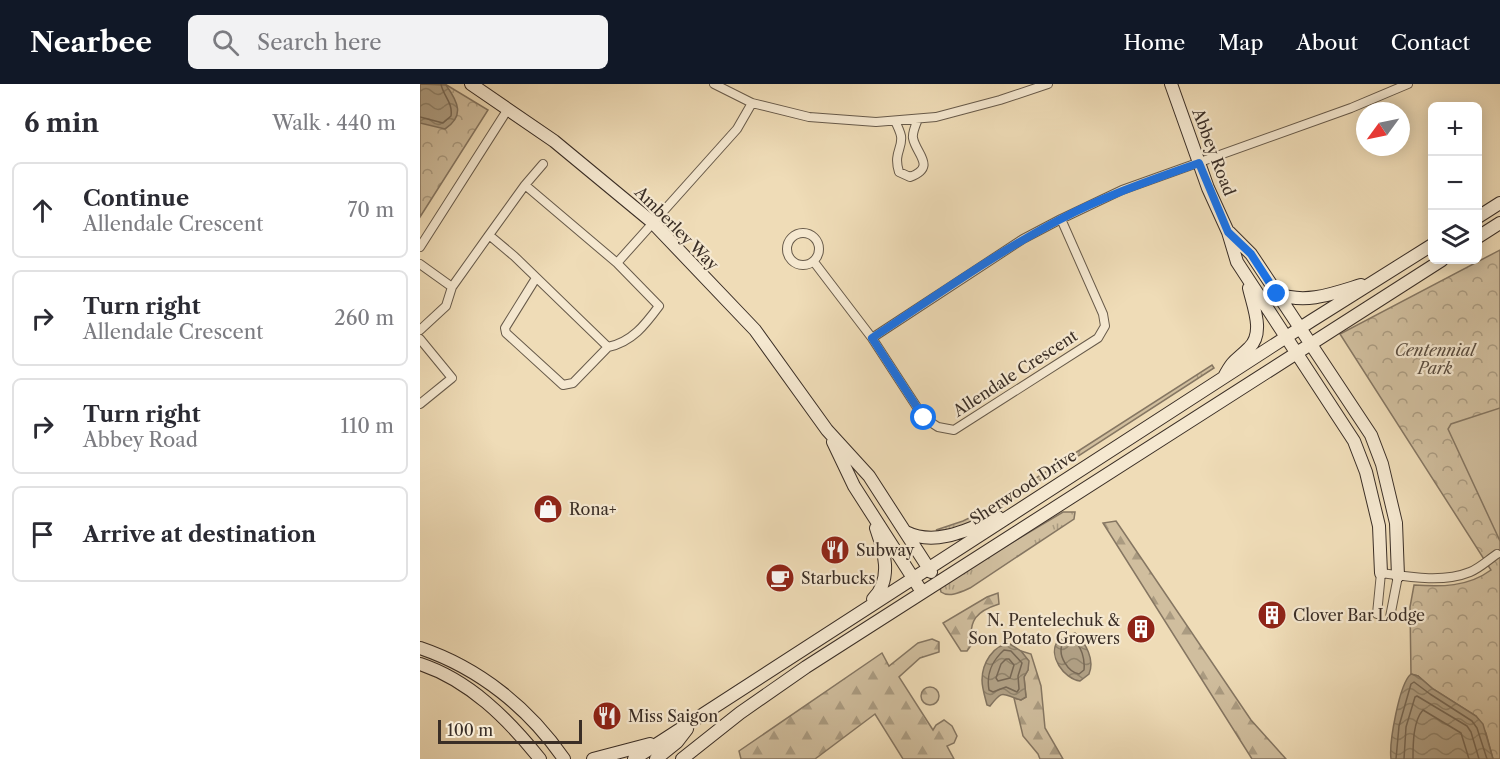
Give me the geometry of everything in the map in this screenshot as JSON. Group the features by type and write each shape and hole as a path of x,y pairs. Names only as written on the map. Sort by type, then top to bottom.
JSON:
{"main road":[{"name":"Amberley Way","path":"471,84 554,141 652,222 755,330 827,430 869,476 938,582"},
{"name":"Abbey Road","path":"1171,84 1199,163 1228,232 1237,262 1354,441 1366,472 1379,526 1381,573"},
{"path":"1482,214 1500,203"},
{"path":"1482,234 1500,223"},
{"name":"Abbey Road","path":"1228,232 1251,254 1371,435 1383,464 1396,523 1398,576"},
{"name":"Sherwood Drive","path":"634,759 928,567 1428,248"},
{"name":"Sherwood Drive","path":"682,759 762,696 1310,342 1436,264"},
{"path":"1277,294 1303,299 1322,297 1377,280"},
{"path":"1224,377 1233,361 1251,347 1257,337 1248,281"},
{"name":"Amberley Way","path":"827,430 854,486 922,592"},
{"path":"905,532 925,539 947,536 1034,500"},
{"path":"857,615 877,595 885,581 884,558 869,510"},
{"path":"420,648 477,674 519,706 567,758"},
{"path":"420,664 463,684 502,716 540,759"},
{"path":"502,716 531,759"},
{"path":"656,759 677,742 693,721"},
{"path":"593,759 665,739"}],"street":[{"path":"714,84 752,103 809,117 876,122 936,117 1048,84"},
{"path":"814,261 872,338 1023,240 1122,190 1351,108 1408,84"},
{"path":"617,263 737,129 752,103"},
{"path":"420,248 508,110"},
{"path":"896,120 902,138 896,164 899,172 910,177 918,174 924,163 912,136 918,119"},
{"path":"420,330 446,306 452,287 525,185 543,164"},
{"path":"525,185 617,263 659,306 641,330 616,345 608,347 573,383 562,385 506,333 505,328 536,278"},
{"name":"Allendale Crescent","path":"872,338 924,418 938,427 954,430 1098,338 1105,326 1103,314 1061,219"},
{"path":"489,235 514,256 608,347"},
{"path":"420,264 452,287"},
{"path":"420,339 452,378 420,404"},
{"path":"1377,614 1381,573 1446,578 1460,576 1472,572 1497,554"},
{"path":"1390,616 1398,576"}],"green space":[{"path":"420,84 445,84 488,110 420,217"},
{"name":"Centennial Park","path":"1500,250 1500,759 1493,759 1486,733 1476,716 1433,689 1418,676 1411,674 1410,607 1414,585 1454,585 1473,580 1491,570 1340,334 1473,264 1482,264 1482,259"},
{"path":"1212,365 1214,368 995,510 959,527 936,530 988,509"},
{"path":"1500,408 1500,541 1448,429 1451,424"},
{"path":"1063,512 1075,512 1074,519 970,588 959,593 944,594 941,592 940,588 943,584"},
{"path":"1116,521 1251,720 1286,759 1252,759 1103,523"},
{"path":"998,593 999,604 980,613 971,629 972,644 967,651 961,651 943,623"},
{"path":"932,639 939,642 939,652 920,658 899,677 933,730 944,720 952,726 957,736 954,743 947,746 954,759 903,759 875,714 815,759 741,759 739,751 882,653 889,666 918,643"},
{"path":"1021,651 1031,654 1041,686 1045,728 1063,759 1040,759 1023,736 1014,698 1021,700 1026,697 1024,677 1028,670"},
{"path":"926,687 934,687 939,692 937,703 926,705 921,700 921,692"}],"water":[{"path":"420,84 446,85 454,97 457,114 445,129 420,123"},
{"path":"1075,633 1086,647 1091,663 1089,674 1080,681 1063,671 1055,653 1058,641"},
{"path":"1010,644 1021,651 1029,661 1024,677 1026,697 1021,700 1004,694 990,706 987,705 982,683 986,662 998,647"},
{"path":"1411,674 1418,676 1433,689 1476,716 1483,724 1493,759 1391,759 1396,714 1403,689"}],"place":[{"name":"Rona+","path":"548,509"},
{"name":"Subway","path":"835,550"},
{"name":"Starbucks","path":"780,578"},
{"name":"Clover Bar Lodge","path":"1272,615"},
{"name":"N. Pentelechuk & Son Potato Growers","path":"1141,629"},
{"name":"Miss Saigon","path":"607,716"}],"route":[{"path":"924,418 872,338 1023,240 1122,190 1199,163 1228,232 1251,254 1277,294"}]}
